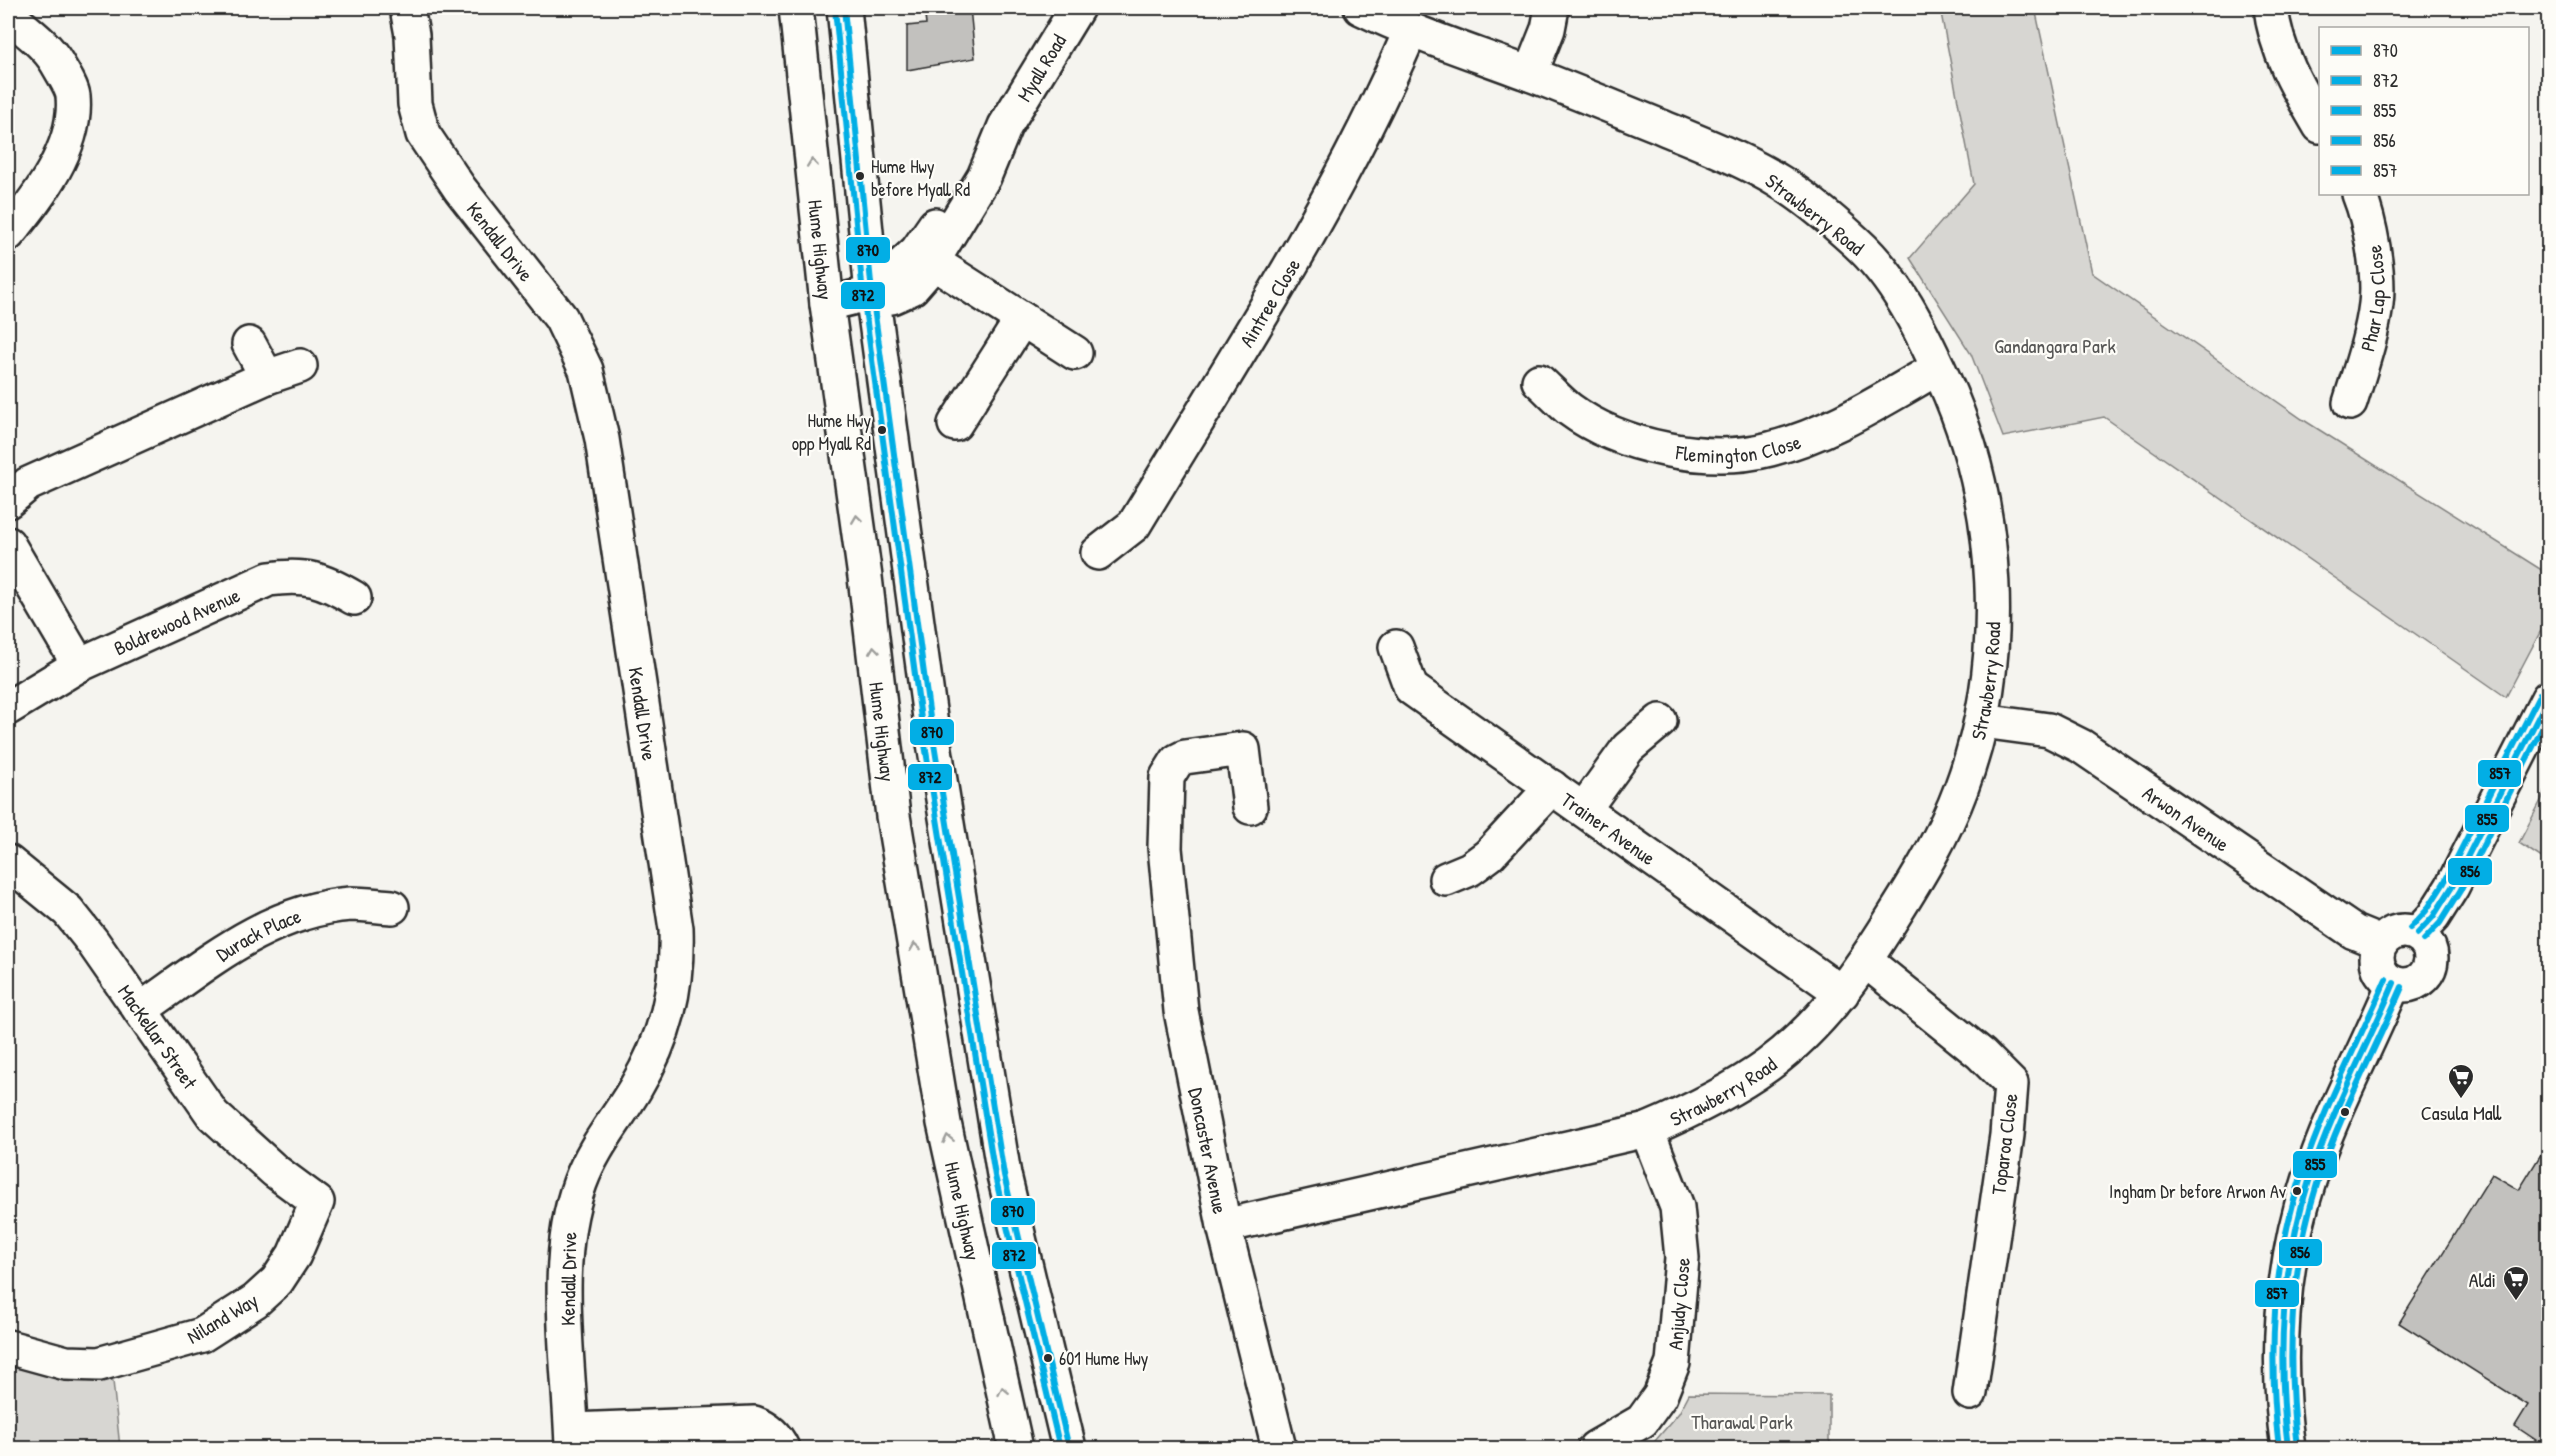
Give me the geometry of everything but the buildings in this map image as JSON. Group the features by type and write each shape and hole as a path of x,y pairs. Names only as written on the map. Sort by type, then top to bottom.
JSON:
{"main road":[{"name":"Kendall Drive","path":"407,8 412,35 415,104 423,134 442,165 561,318 586,370 602,439 676,929 677,963 673,999 662,1034 635,1089 595,1148 579,1184 568,1225 565,1263 572,1439"},
{"name":"Hume Highway","path":"796,8 827,304 866,588 893,816 944,1123 1016,1449"},
{"path":"844,8 872,293 931,725 1002,1164 1069,1449"},
{"name":"Myall Road","path":"872,293 924,243 971,167 1005,126 1077,8"},
{"name":"Strawberry Road","path":"1224,1226 1647,1130 1710,1100 1770,1064 1802,1036 1842,993 1866,961 1942,836 1962,786 1982,721 1991,641 1990,566 1984,510 1974,457 1961,416 1938,368 1889,279 1859,244 1781,182 1725,153 1530,74 1410,32 1361,8"},
{"path":"1530,74 1548,29 1552,8"},
{"path":"2271,8 2273,27 2284,61 2319,124"},
{"path":"8,15 56,62 73,95 68,140 57,165 48,182 8,234"},
{"name":"Aintree Close","path":"1098,553 1134,525 1317,221 1380,102 1410,32"},
{"name":"Myall Road","path":"827,304 872,293 892,297 903,293 918,281 933,262 984,177 1005,126"},
{"name":"Phar Lap Close","path":"2350,403 2367,349 2377,302 2373,249 2359,195"},
{"path":"933,262 1075,353"},
{"path":"955,424 1022,319"},
{"path":"249,344 267,377"},
{"path":"8,501 28,484 267,377 300,366"},
{"name":"Flemington Close","path":"1539,381 1570,409 1628,439 1689,452 1731,454 1769,450 1805,438 1840,423 1938,368"},
{"path":"8,544 79,665"},
{"name":"Boldrewood Avenue","path":"8,708 79,665 269,579 296,575 327,582 354,598"},
{"name":"Trainer Avenue","path":"1396,647 1411,688 1584,808 1842,993"},
{"path":"2417,934 2433,917 2452,887 2548,698"},
{"path":"1584,808 1628,748 1660,721"},
{"name":"Arwon Avenue","path":"1982,721 2049,730 2081,746 2354,932 2381,943"},
{"name":"Doncaster Avenue","path":"1250,807 1243,749 1185,757 1177,761 1167,777 1165,848 1181,1011 1224,1226 1279,1449"},
{"path":"1446,879 1470,869 1489,855 1552,787"},
{"name":"MacKellar Street","path":"8,862 68,911 92,941 213,1114 275,1171 317,1202"},
{"name":"Durack Place","path":"140,1010 246,937 277,921 304,912 351,904 392,907"},
{"path":"2409,931 2417,934 2430,952 2427,972 2415,983 2394,983 2384,977 2377,966 2377,950 2381,943 2395,932 2409,931"},
{"name":"Toparoa Close","path":"1866,961 1981,1054 2011,1084 2007,1135 1970,1393"},
{"path":"2288,1449 2282,1360 2283,1317 2298,1219 2327,1133 2394,983"},
{"name":"Anjudy Close","path":"1595,1449 1642,1420 1660,1396 1673,1363 1682,1258 1677,1207 1647,1130"},
{"name":"Niland Way","path":"8,1347 66,1363 99,1364 202,1335 255,1301 277,1281 294,1255 317,1202"},
{"path":"572,1439 754,1423 766,1428 778,1439 782,1449"}],"green space":[{"name":"Gandangara Park","path":"1940,8 2035,8 2092,273 2302,419 2548,574 2548,617 2506,697 2104,417 2003,437 1971,354 1910,258 1974,184"},
{"path":"2548,787 2548,862 2519,843"},
{"path":"8,1354 113,1381 120,1448 8,1448"},
{"name":"Tharawal Park","path":"1689,1394 1829,1395 1829,1440 1834,1448 1649,1448 1679,1413"}],"transit line":[{"name":"870","path":"844,8 872,293 931,725 1004,1175 1069,1448"},
{"name":"872","path":"835,9 863,294 922,726 995,1176 1060,1448"},
{"name":"857","path":"2410,928 2426,911 2444,883 2540,694"},
{"name":"855","path":"2417,934 2433,917 2452,887 2548,698"},
{"name":"856","path":"2424,940 2440,923 2460,891 2548,717"},
{"name":"857","path":"2279,1448 2273,1345 2278,1277 2291,1210 2319,1127 2386,979"},
{"name":"855","path":"2288,1448 2282,1347 2292,1247 2318,1155 2394,983"},
{"name":"856","path":"2297,1447 2291,1347 2296,1282 2308,1216 2317,1184 2336,1134 2402,987"}],"place":[{"name":"Hume Hwy before Myall Rd","path":"860,176"},
{"name":"Hume Hwy opp Myall Rd","path":"882,430"},
{"name":"Casula Mall","path":"2461,1100"},
{"name":"Ingham Dr before Arwon Av","path":"2297,1191"},
{"name":"Aldi","path":"2516,1302"},
{"name":"601 Hume Hwy","path":"1048,1358"}]}
